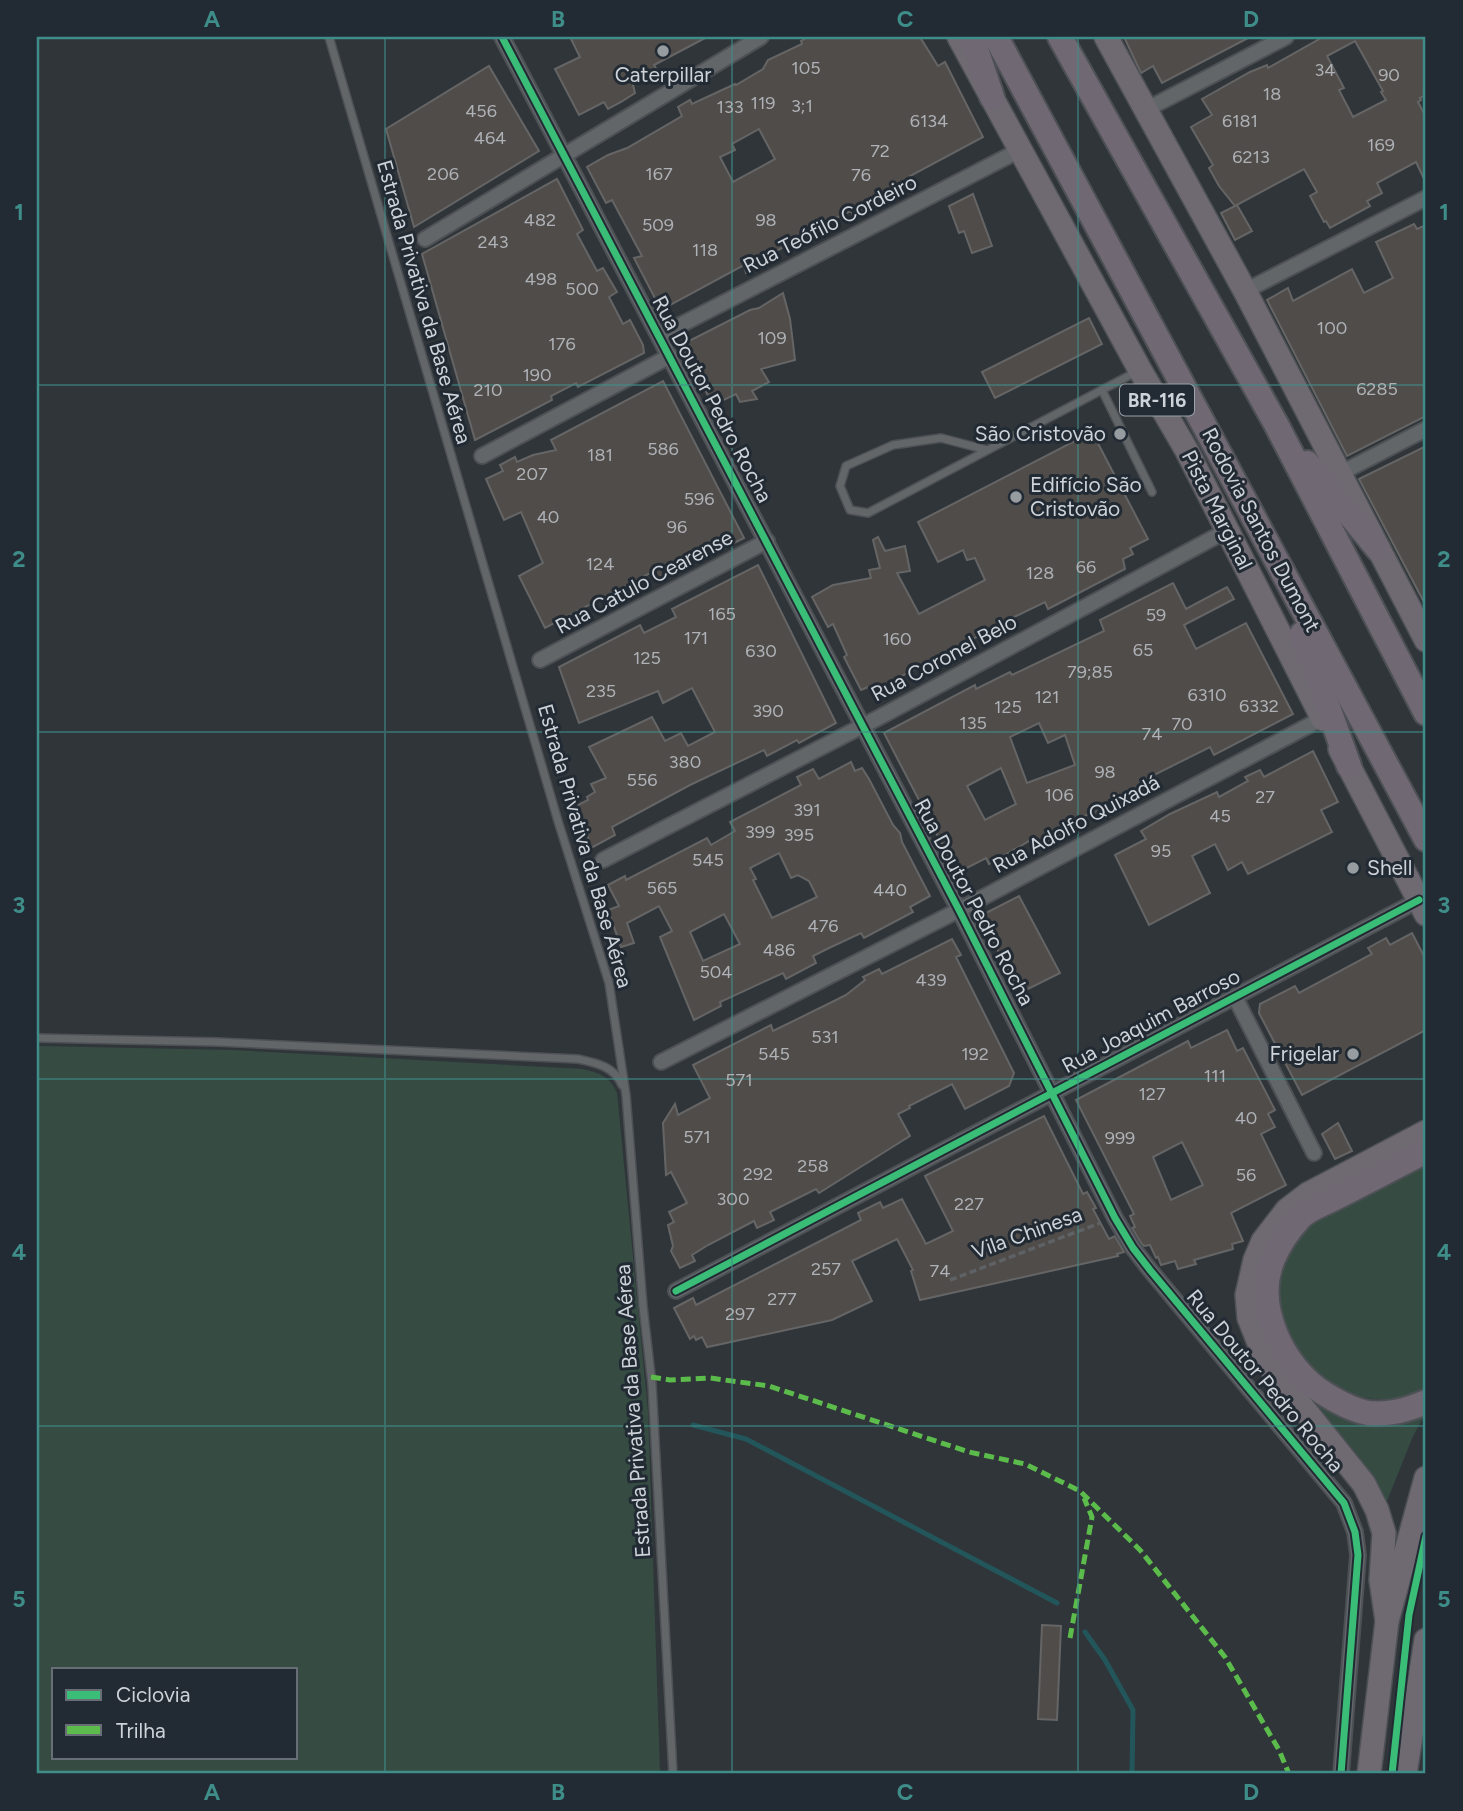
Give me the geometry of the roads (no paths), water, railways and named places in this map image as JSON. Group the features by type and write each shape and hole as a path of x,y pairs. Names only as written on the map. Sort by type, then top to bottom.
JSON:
{"highway":[{"path":"972,37 992,97"},
{"name":"Rodovia Santos Dumont","path":"996,37 1426,839"},
{"path":"1065,43 1276,424 1426,713"},
{"path":"1276,424 1378,549"},
{"path":"1274,554 1349,766"},
{"path":"1426,1151 1301,1216 1272,1261 1268,1283 1272,1323 1279,1340 1287,1357 1316,1388 1334,1400 1366,1413 1403,1411 1426,1402"}],"main road":[{"name":"Pista Marginal","path":"959,37 1140,370 1187,450 1422,907"},
{"path":"1106,37 1245,291 1426,640"},
{"path":"1387,1621 1381,1580 1384,1533 1377,1510 1358,1476 1267,1363 1249,1318 1247,1295 1255,1260 1263,1241 1287,1210 1308,1195 1426,1132"},
{"path":"1369,1774 1387,1621 1426,1478"},
{"path":"1405,1774 1426,1640"}],"street":[{"name":"Rua Doutor Pedro Rocha","path":"502,37 767,541 1115,1218 1150,1270 1344,1503 1356,1532 1358,1555 1341,1774"},
{"path":"425,239 761,37"},
{"path":"1147,109 1286,37"},
{"name":"Rua Teófilo Cordeiro","path":"659,336 1020,150"},
{"path":"1245,291 1426,198"},
{"path":"482,456 670,356"},
{"path":"1339,474 1426,429"},
{"name":"Rua Coronel Belo","path":"603,860 862,726 1228,530"},
{"name":"Rua Catulo Cearense","path":"540,660 767,541"},
{"name":"Rua Adolfo Quixadá","path":"662,1062 1323,718"},
{"name":"Rua Joaquim Barroso","path":"676,1291 1235,997 1422,907"},
{"path":"1235,997 1314,1153"}],"lane":[{"name":"Estrada Privativa da Base Aérea","path":"329,37 558,821 610,983 626,1095 652,1384 673,1774"},
{"path":"987,450 941,438 893,445 846,466 840,486 850,510 868,513 1140,370"},
{"path":"1102,390 1152,492"},
{"path":"37,1038 218,1042 578,1059 602,1065 618,1076 626,1095"}],"waterway":[{"path":"693,1425 746,1439 1057,1603"},
{"path":"1085,1632 1105,1660 1133,1710 1132,1774"}],"place":[{"name":"Caterpillar","path":"663,51"},
{"name":"São Cristovão","path":"1120,434"},
{"name":"Edifício São Cristovão","path":"1016,497"},
{"name":"Shell","path":"1353,868"},
{"name":"Frigelar","path":"1353,1054"}]}
